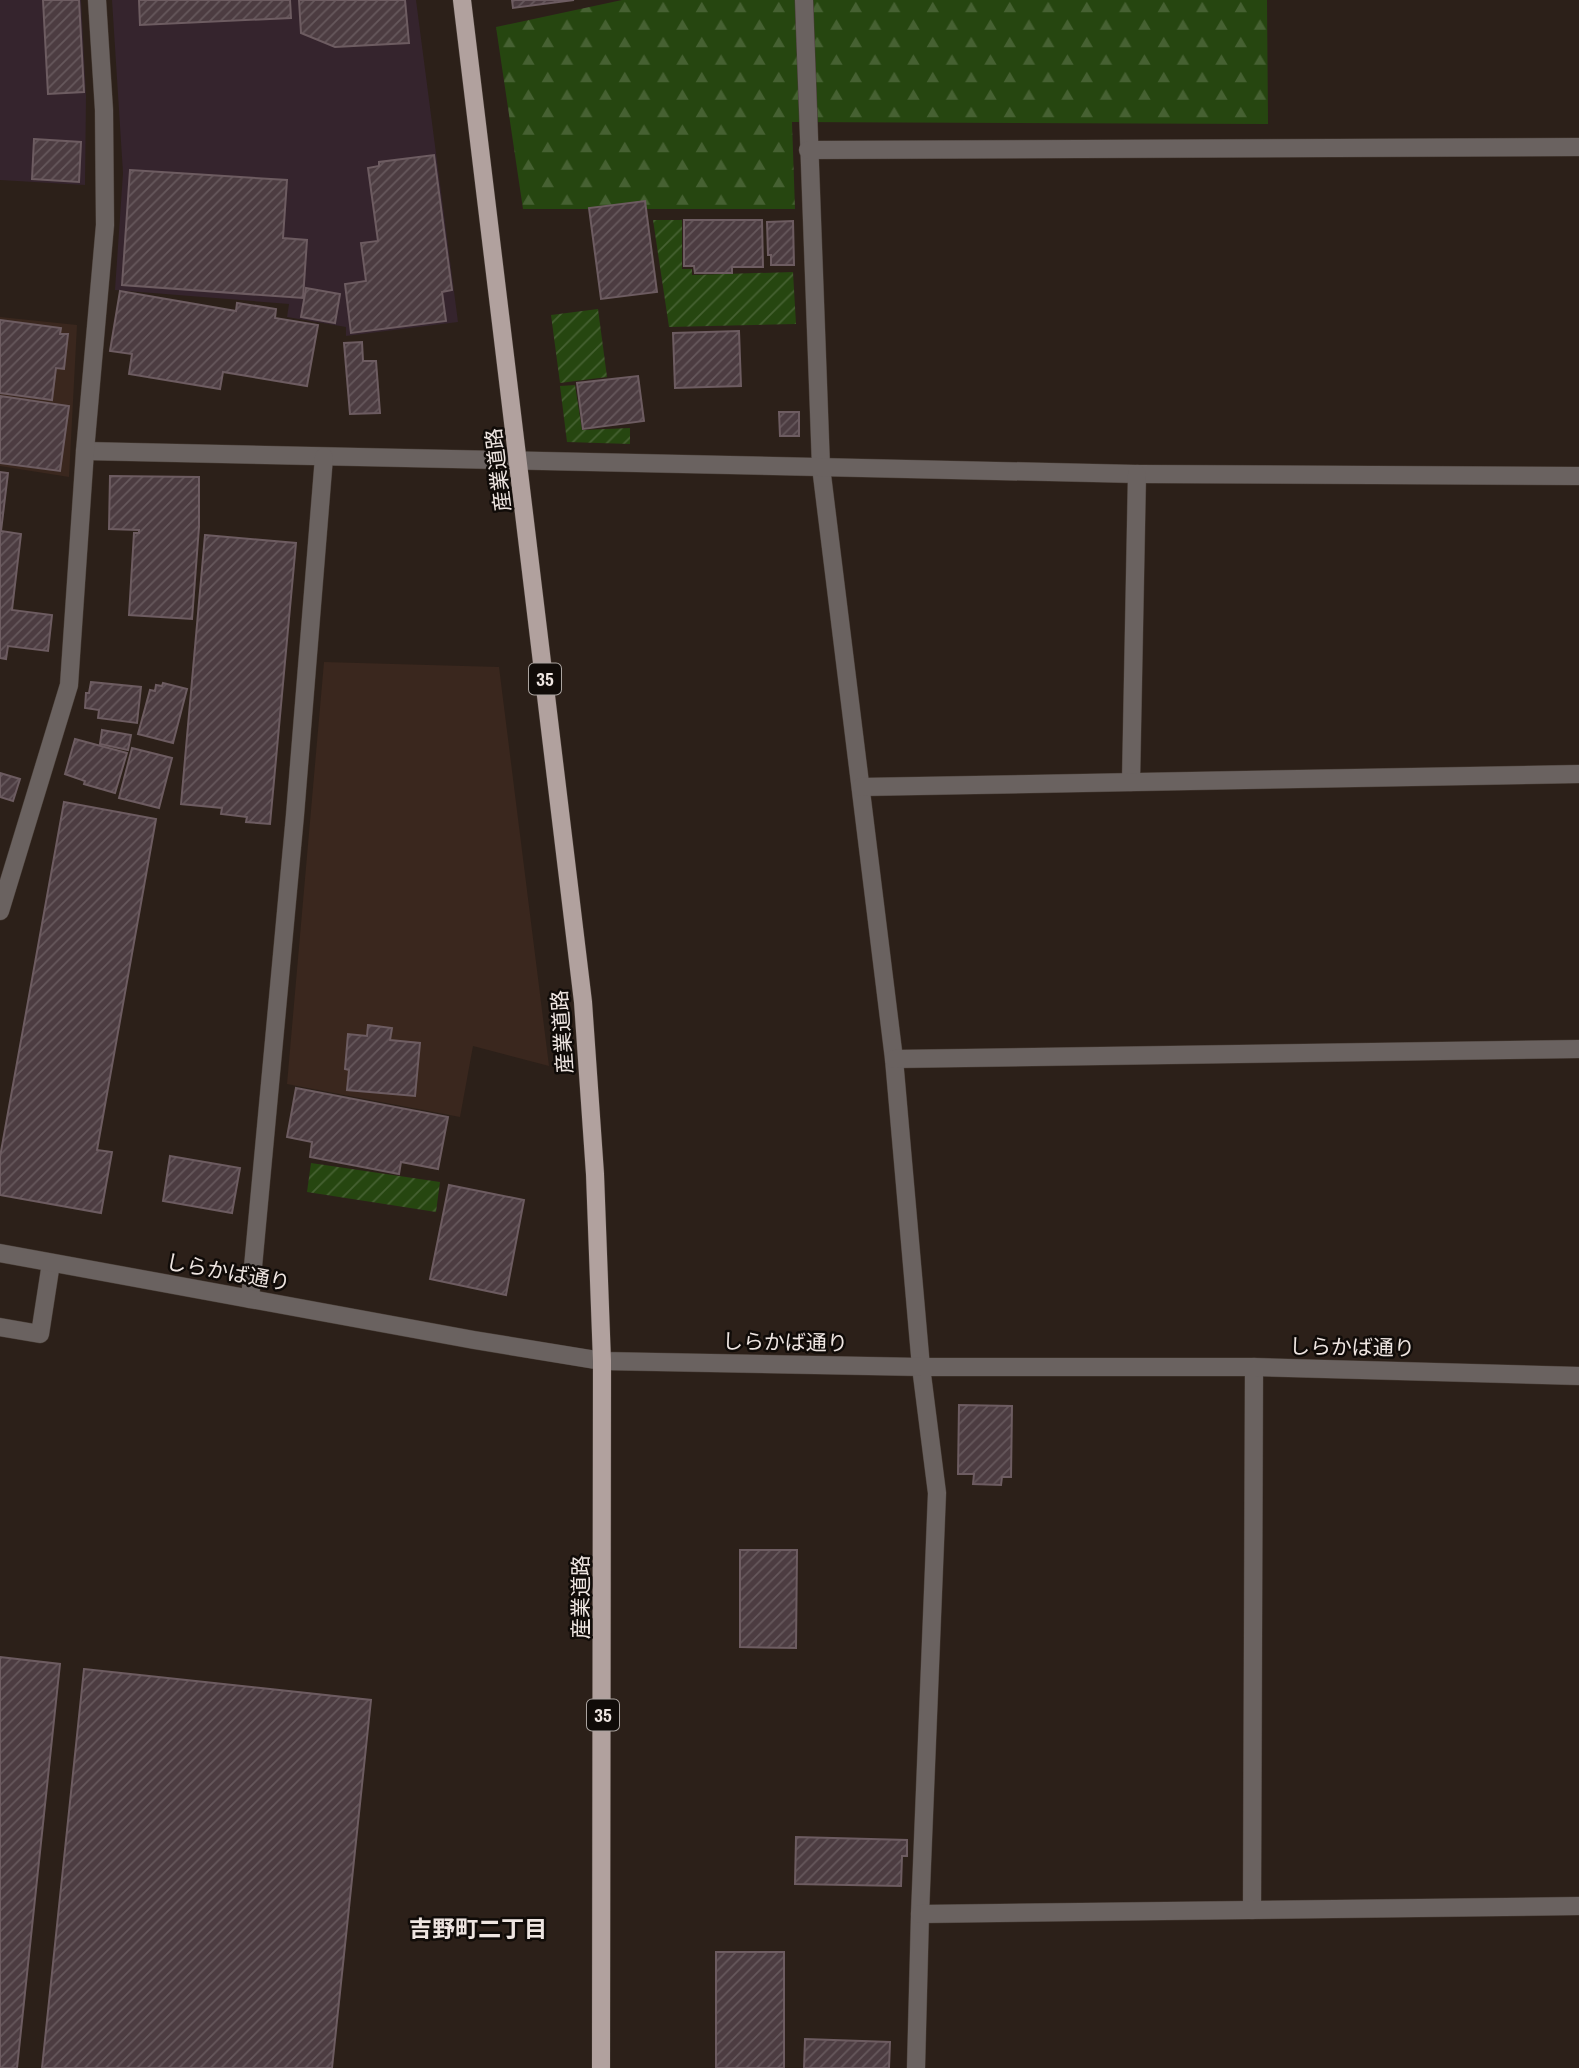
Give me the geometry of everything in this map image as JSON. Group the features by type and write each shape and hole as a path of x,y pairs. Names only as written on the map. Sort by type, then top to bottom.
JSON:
{"main road":[{"name":"産業道路","path":"462,0 520,461 583,1002 595,1174 602,1361 601,2068"}],"street":[{"path":"0,911 69,685 85,452 105,225 97,0"},
{"path":"804,0 821,467 894,1059 921,1367 937,1493 916,2068"},
{"path":"808,150 1579,147"},
{"path":"85,452 1137,474 1579,476"},
{"path":"250,1299 295,815 324,457"},
{"path":"1131,782 1137,474"},
{"path":"861,787 1579,774"},
{"path":"894,1059 1579,1049"},
{"name":"しらかば通り","path":"0,1253 602,1361 921,1367 1254,1367 1579,1376"},
{"path":"0,1327 40,1334 51,1263"},
{"path":"1252,1910 1254,1367"},
{"path":"920,1914 1579,1906"}],"shaded area":[{"path":"0,0 81,0 86,96 85,185 0,180"},
{"path":"112,0 416,0 458,322 346,336 346,327 287,317 289,304 115,290 123,173"},
{"path":"0,317 77,325 69,477 0,466"},
{"path":"324,662 499,667 549,1066 473,1046 460,1117 287,1084"}],"green space":[{"path":"622,0 1267,0 1268,124 792,122 795,209 523,209 496,27"},
{"path":"653,220 682,220 682,269 692,269 692,275 793,272 796,324 669,327"},
{"path":"598,309 607,377 560,383 551,315"},
{"path":"575,385 582,430 630,428 630,444 567,442 560,386"},
{"path":"311,1163 440,1182 436,1212 307,1192"}],"building":[{"path":"43,0 79,0 84,92 48,94"},
{"path":"139,0 290,0 291,18 140,25"},
{"path":"299,0 405,0 409,43 335,47 301,33"},
{"path":"512,0 574,0 513,8"},
{"path":"34,139 81,142 79,182 32,179"},
{"path":"434,155 452,290 442,292 446,321 351,333 345,284 366,281 361,243 378,241 368,168 379,166 379,162"},
{"path":"130,170 287,180 283,238 307,240 303,298 122,285"},
{"path":"645,201 657,292 601,299 589,208"},
{"path":"684,220 762,220 763,267 732,267 732,273 695,273 694,266 684,266"},
{"path":"793,221 794,265 771,265 767,222"},
{"path":"306,288 340,294 335,323 301,317"},
{"path":"120,291 236,311 237,303 276,309 275,318 318,325 307,386 223,372 220,389 129,374 132,354 110,351"},
{"path":"0,320 61,328 60,334 68,334 64,369 56,368 52,400 0,393"},
{"path":"739,331 741,386 675,388 673,333"},
{"path":"362,342 363,361 376,361 380,413 350,414 344,343"},
{"path":"638,376 644,421 583,429 577,383"},
{"path":"0,396 69,406 60,471 0,463"},
{"path":"779,412 799,412 799,436 780,436"},
{"path":"0,472 8,473 1,531 21,534 12,610 52,615 48,651 8,646 6,659 0,658"},
{"path":"110,476 199,477 199,527 192,619 129,615 134,533 139,533 139,530 109,529"},
{"path":"205,535 296,543 270,824 246,822 247,817 221,814 222,808 181,804"},
{"path":"91,682 141,687 137,723 98,718 99,710 85,708 86,693 89,693"},
{"path":"163,683 187,689 173,743 138,734 150,690 155,691 156,685 162,686"},
{"path":"102,730 131,735 128,750 100,744"},
{"path":"75,739 127,753 115,793 84,784 85,781 65,774"},
{"path":"132,748 172,758 159,808 119,798"},
{"path":"0,773 20,779 13,801 0,797"},
{"path":"64,802 156,819 97,1150 112,1152 101,1213 0,1195 0,1157"},
{"path":"368,1025 392,1028 390,1040 420,1043 415,1096 347,1090 349,1070 345,1069 348,1034 367,1036"},
{"path":"296,1088 448,1117 438,1169 401,1162 399,1174 310,1157 312,1142 287,1137"},
{"path":"170,1156 240,1168 232,1213 163,1201"},
{"path":"449,1185 524,1200 506,1295 430,1279"},
{"path":"959,1405 1012,1406 1011,1477 1002,1477 1001,1485 973,1484 974,1474 958,1474"},
{"path":"740,1550 797,1550 796,1648 740,1647"},
{"path":"0,1657 60,1664 17,2068 0,2068"},
{"path":"84,1669 371,1700 332,2068 42,2068"},
{"path":"796,1837 907,1840 907,1856 902,1856 901,1886 795,1884"},
{"path":"716,1952 784,1952 784,2068 716,2068"},
{"path":"805,2039 890,2042 889,2068 804,2068"}],"district":[{"name":"吉野町二丁目","path":"478,1928"}]}
